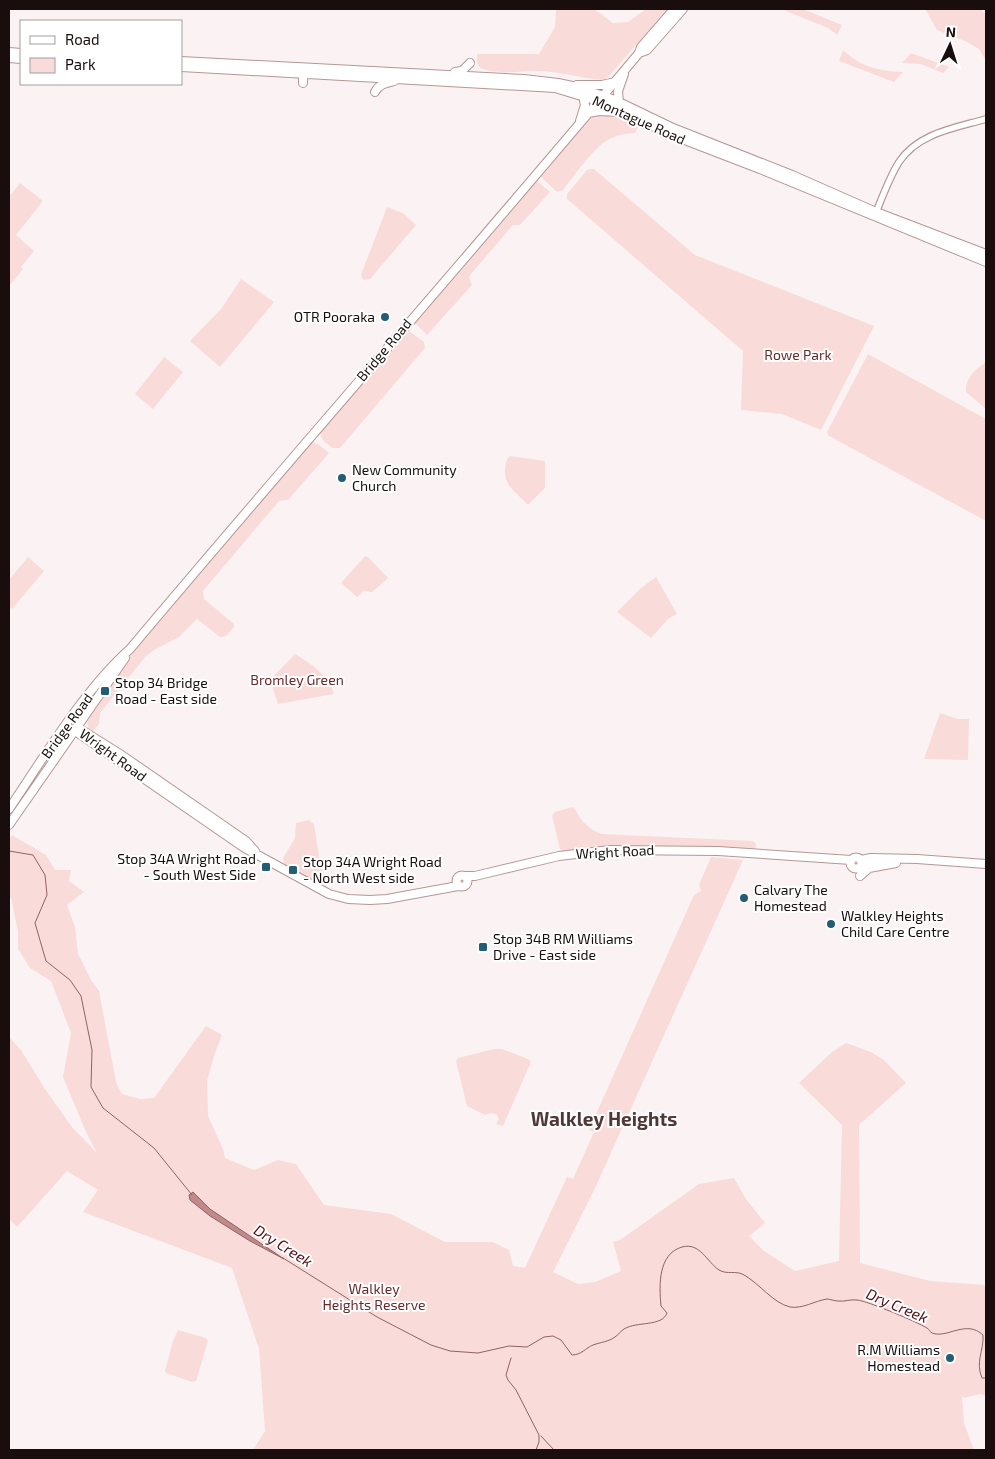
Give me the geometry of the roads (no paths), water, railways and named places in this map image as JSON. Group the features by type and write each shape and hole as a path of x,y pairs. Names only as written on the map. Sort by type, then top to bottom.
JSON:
{"main road":[{"name":"Bridge Road","path":"9,825 130,649 601,99 639,53 641,47 674,9"},
{"name":"Bridge Road","path":"639,53 646,50 683,9"},
{"path":"446,75 462,71 470,63"},
{"name":"Montague Road","path":"185,64 403,79 542,80 565,84 601,99 664,132 875,215 986,262"},
{"path":"620,102 618,91 627,67"},
{"path":"303,71 303,83"},
{"name":"Montague Road","path":"303,71 446,75 542,86 583,96 620,102 673,128 792,175 875,215 986,254"},
{"path":"375,92 384,84 403,79"},
{"path":"565,84 602,85 614,82"},
{"path":"577,127 585,106 583,96"},
{"path":"588,113 603,111 626,112"},
{"name":"Bridge Road","path":"9,809 87,698 103,677 130,649"},
{"path":"51,748 67,732 76,728 77,718 103,677"},
{"path":"66,743 77,739 92,739 86,727 86,713"},
{"name":"Wright Road","path":"76,728 243,847 329,894 353,900 382,899 422,888 457,883 464,886 466,879 493,875 521,865 559,856 595,851 638,849 710,852 778,860 851,863 855,868 860,863"},
{"path":"33,773 41,778"},
{"path":"860,863 870,858 986,865"},
{"path":"860,876 868,868 920,860"},
{"path":"860,863 896,863"}],"street":[{"path":"875,215 897,166 910,149 936,134 986,119"}],"waterway":[{"name":"Dry Creek","path":"9,851 33,855 45,875 47,895 35,923 46,961 70,980 81,996 92,1050 91,1087 103,1108 154,1148 192,1195"},
{"name":"Dry Creek","path":"283,1258 377,1317 431,1345 450,1351 478,1353 509,1346 527,1347 544,1337 553,1336 561,1340 572,1355 575,1355 593,1345 612,1339 624,1329 655,1322 664,1317 667,1313 661,1306 660,1289 664,1263 674,1251 682,1247 694,1247 719,1270 744,1275 778,1302 790,1307 799,1307 827,1299 840,1301 857,1300 903,1317 927,1328 932,1333 944,1334 963,1329 977,1331 983,1335 979,1366 982,1378 986,1378"},
{"path":"511,1358 506,1375 516,1390 539,1435 536,1450"},
{"path":"541,1436 554,1450"}],"place":[{"name":"OTR Pooraka","path":"385,317"},
{"name":"New Community Church","path":"342,478"},
{"name":"Stop 34 Bridge Road - East side","path":"105,691"},
{"name":"Stop 34A Wright Road - South West Side","path":"266,867"},
{"name":"Stop 34A Wright Road - North West side","path":"293,870"},
{"name":"Calvary The Homestead","path":"744,898"},
{"name":"Walkley Heights Child Care Centre","path":"831,924"},
{"name":"Stop 34B RM Williams Drive - East side","path":"483,947"},
{"name":"R.M Williams Homestead","path":"950,1358"}],"district":[{"name":"Walkley Heights","path":"604,1119"}],"park label":[{"name":"Rowe Park","path":"798,355"},
{"name":"Bromley Green","path":"297,680"},
{"name":"Walkley Heights Reserve","path":"374,1298"}]}
